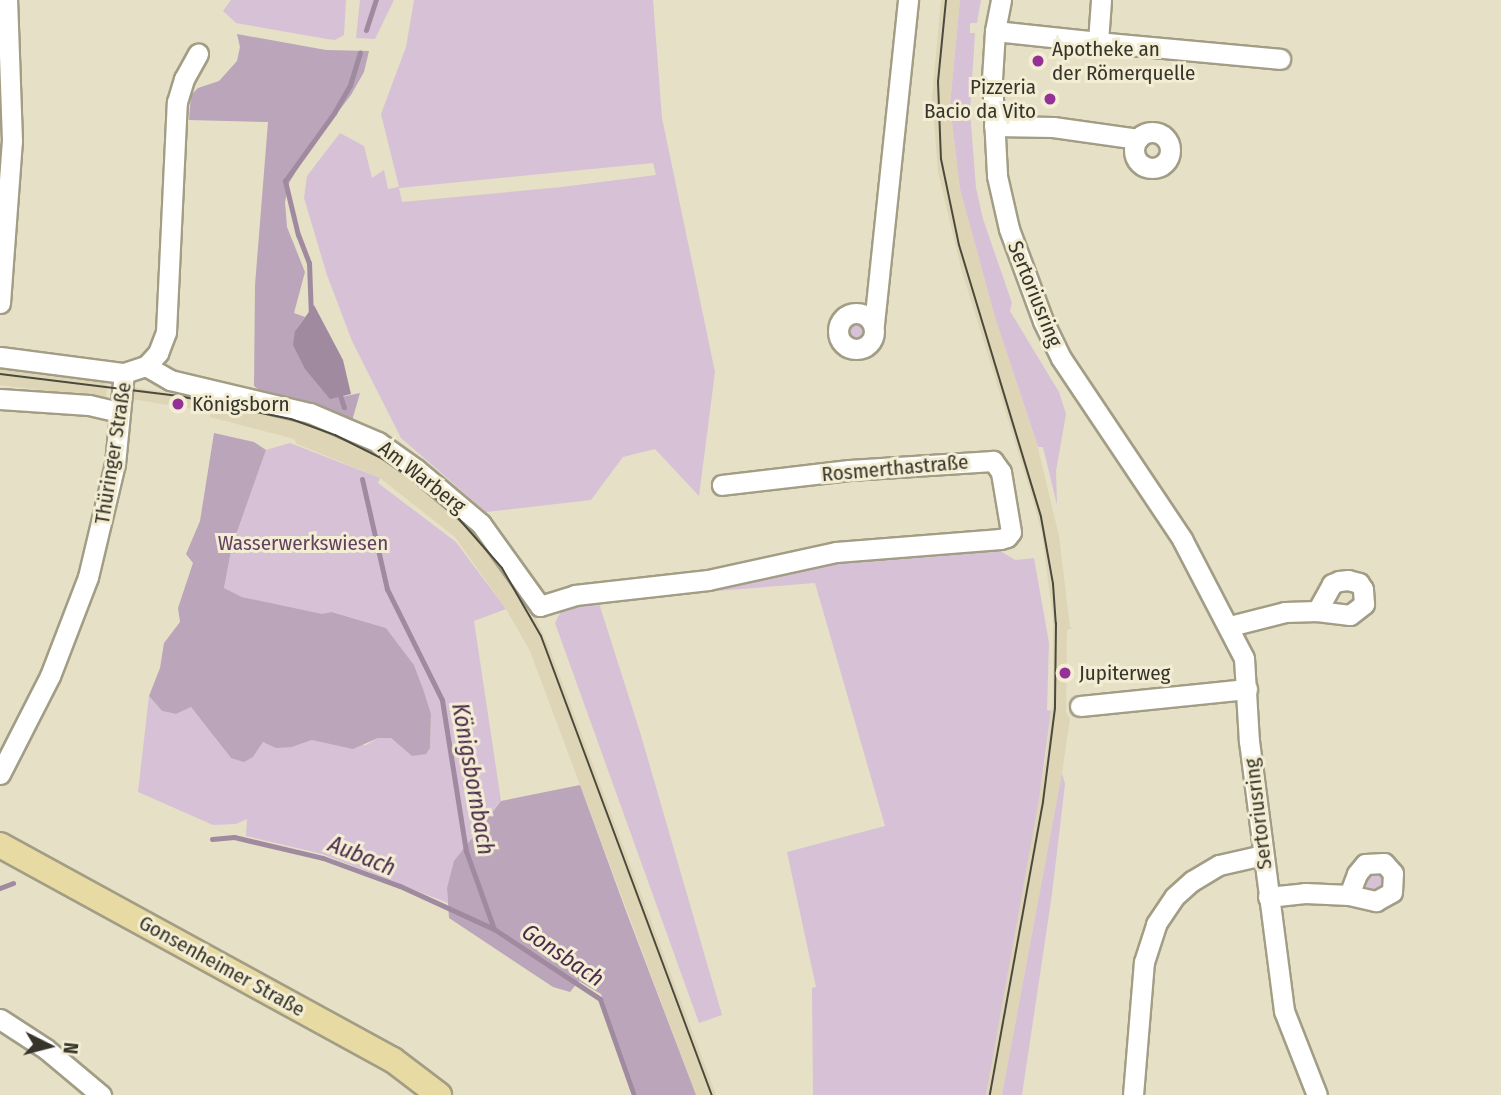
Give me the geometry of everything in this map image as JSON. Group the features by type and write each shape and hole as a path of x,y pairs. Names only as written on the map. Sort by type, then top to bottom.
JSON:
{"main road":[{"name":"Gonsenheimer Straße","path":"0,845 393,1059 439,1095"}],"street":[{"path":"0,303 7,0"},
{"path":"874,324 908,0"},
{"name":"Sertoriusring","path":"1001,0 995,31 994,126 997,176 1009,229 1043,321 1061,358 1182,539 1230,626 1244,658 1249,741 1284,1011 1317,1095"},
{"path":"1098,42 1101,0"},
{"path":"995,31 1280,60"},
{"name":"Thüringer Straße","path":"0,774 50,676 88,577 115,464 124,373 146,366 161,349 166,332 177,102 184,79 198,54"},
{"path":"994,126 1053,127 1138,139"},
{"path":"0,357 124,373"},
{"name":"Am Warberg","path":"146,366 170,380 310,413 378,442 416,469 481,524 540,606 575,595 708,580 836,552 1000,539 1011,532"},
{"path":"0,399 89,405 120,412"},
{"name":"Rosmerthastraße","path":"722,485 849,470 993,461 1001,472 1011,532"},
{"path":"1230,626 1285,612 1317,611"},
{"path":"1080,706 1247,689"},
{"path":"1133,1095 1144,962 1156,924 1174,897 1192,881 1219,865 1263,855"},
{"name":"Sertoriusring","path":"1268,897 1305,893 1349,895"},
{"path":"0,1018 47,1049 101,1095"}],"shaded area":[{"path":"941,0 960,0 950,104 960,189 995,317 1038,448 1059,536 1070,627 1073,628 1067,630 1066,712 1070,718 1062,773 1002,1095 986,1095 1046,756 1053,699 1053,619 1042,534 961,268 938,172 932,97"},
{"path":"237,34 326,50 369,51 364,72 351,95 309,150 289,183 285,202 287,227 305,272 294,313 305,317 295,331 341,397 360,393 352,421 264,394 254,386 255,285 268,122 189,120 191,95 198,88 219,81 237,61 240,47"},
{"path":"314,305 343,360 351,394 330,399 305,369 293,345 295,331"},
{"path":"0,368 108,380 106,398 0,385"},
{"path":"133,387 288,412 378,449 479,535 531,608 549,647 716,1095 696,1095 530,651 506,609 455,537 380,478 297,444 294,439 210,417 210,412 132,399"},
{"path":"214,433 254,442 266,450 232,546 224,588 242,597 322,614 332,612 386,628 414,665 431,714 430,748 426,754 412,756 391,738 378,738 353,749 312,740 292,747 276,748 263,742 253,757 244,762 231,758 191,707 176,714 162,711 149,696 160,668 164,643 180,622 178,608 193,563 186,554 200,521"},
{"path":"580,785 696,1095 637,1095 601,994 579,981 570,992 553,987 449,918 447,888 454,861 501,801"}],"green space":[{"path":"231,0 346,0 344,35 335,40 236,23 223,11"},
{"path":"360,0 394,0 375,39 356,38"},
{"path":"414,0 653,0 662,118 715,372 699,496 655,449 623,457 591,500 486,512 401,438 352,341 327,275 304,198 307,176 340,133 364,146 372,178 384,170 388,189 399,187 381,114 406,47","holes":["653,163 656,175 402,202 399,188"]},
{"path":"960,0 981,0 977,23 970,23 970,33 975,33 970,111 976,188 983,219 1012,303 1010,311 1059,392 1066,414 1056,471 1057,505 1043,447 1038,447 995,317 960,189 950,105"},
{"path":"856,320 864,323 867,331 864,339 856,342 848,339 845,331 848,323"},
{"name":"Wasserwerkswiesen","path":"290,443 380,478 378,483 456,542 506,609 474,621 501,801 474,832 447,888 448,903 322,854 246,836 247,819 236,824 213,825 138,792 149,696 162,711 176,714 191,707 231,758 253,757 263,742 292,747 312,740 366,745 378,738 391,738 413,756 430,748 431,714 414,665 386,628 333,612 322,615 242,597 224,588 232,546 266,450"},
{"path":"989,544 1015,560 1034,558 1049,643 1047,710 1051,711 1039,799 986,1095 813,1095 812,988 816,987 787,852 885,826 815,583 704,592 714,583 805,561"},
{"path":"597,597 640,732 722,1015 699,1023 555,623 563,607"},
{"path":"1062,773 1065,784 1052,894 1022,1095 1002,1095"},
{"path":"1375,871 1382,874 1385,881 1382,888 1375,891 1368,888 1365,881 1368,874"}],"waterway":[{"name":"Königsbornbach","path":"366,30 376,0"},
{"name":"Königsbornbach","path":"311,317 309,263 298,235 285,181 334,113 350,85 360,52"},
{"name":"Königsbornbach","path":"339,392 344,407"},
{"name":"Königsbornbach","path":"362,479 387,589 442,700 466,851 494,929"},
{"name":"Aubach","path":"212,839 234,837 323,858 400,886 494,929 600,999 634,1095"},
{"name":"Aubach","path":"0,888 13,883"}],"tram line":[{"path":"946,0 938,82 941,159 959,245 1041,517 1053,584 1056,623 1055,708 1043,802 990,1095"},
{"path":"0,374 179,396 291,419 335,435 385,460 421,485 459,519 502,568 541,636 712,1095"}],"place":[{"name":"Apotheke an der Römerquelle","path":"1038,61"},
{"name":"Pizzeria Bacio da Vito","path":"1050,99"},
{"name":"Königsborn","path":"178,404"},
{"name":"Jupiterweg","path":"1065,673"}],"water label":[{"name":"Gonsbach","path":"563,955"}]}
